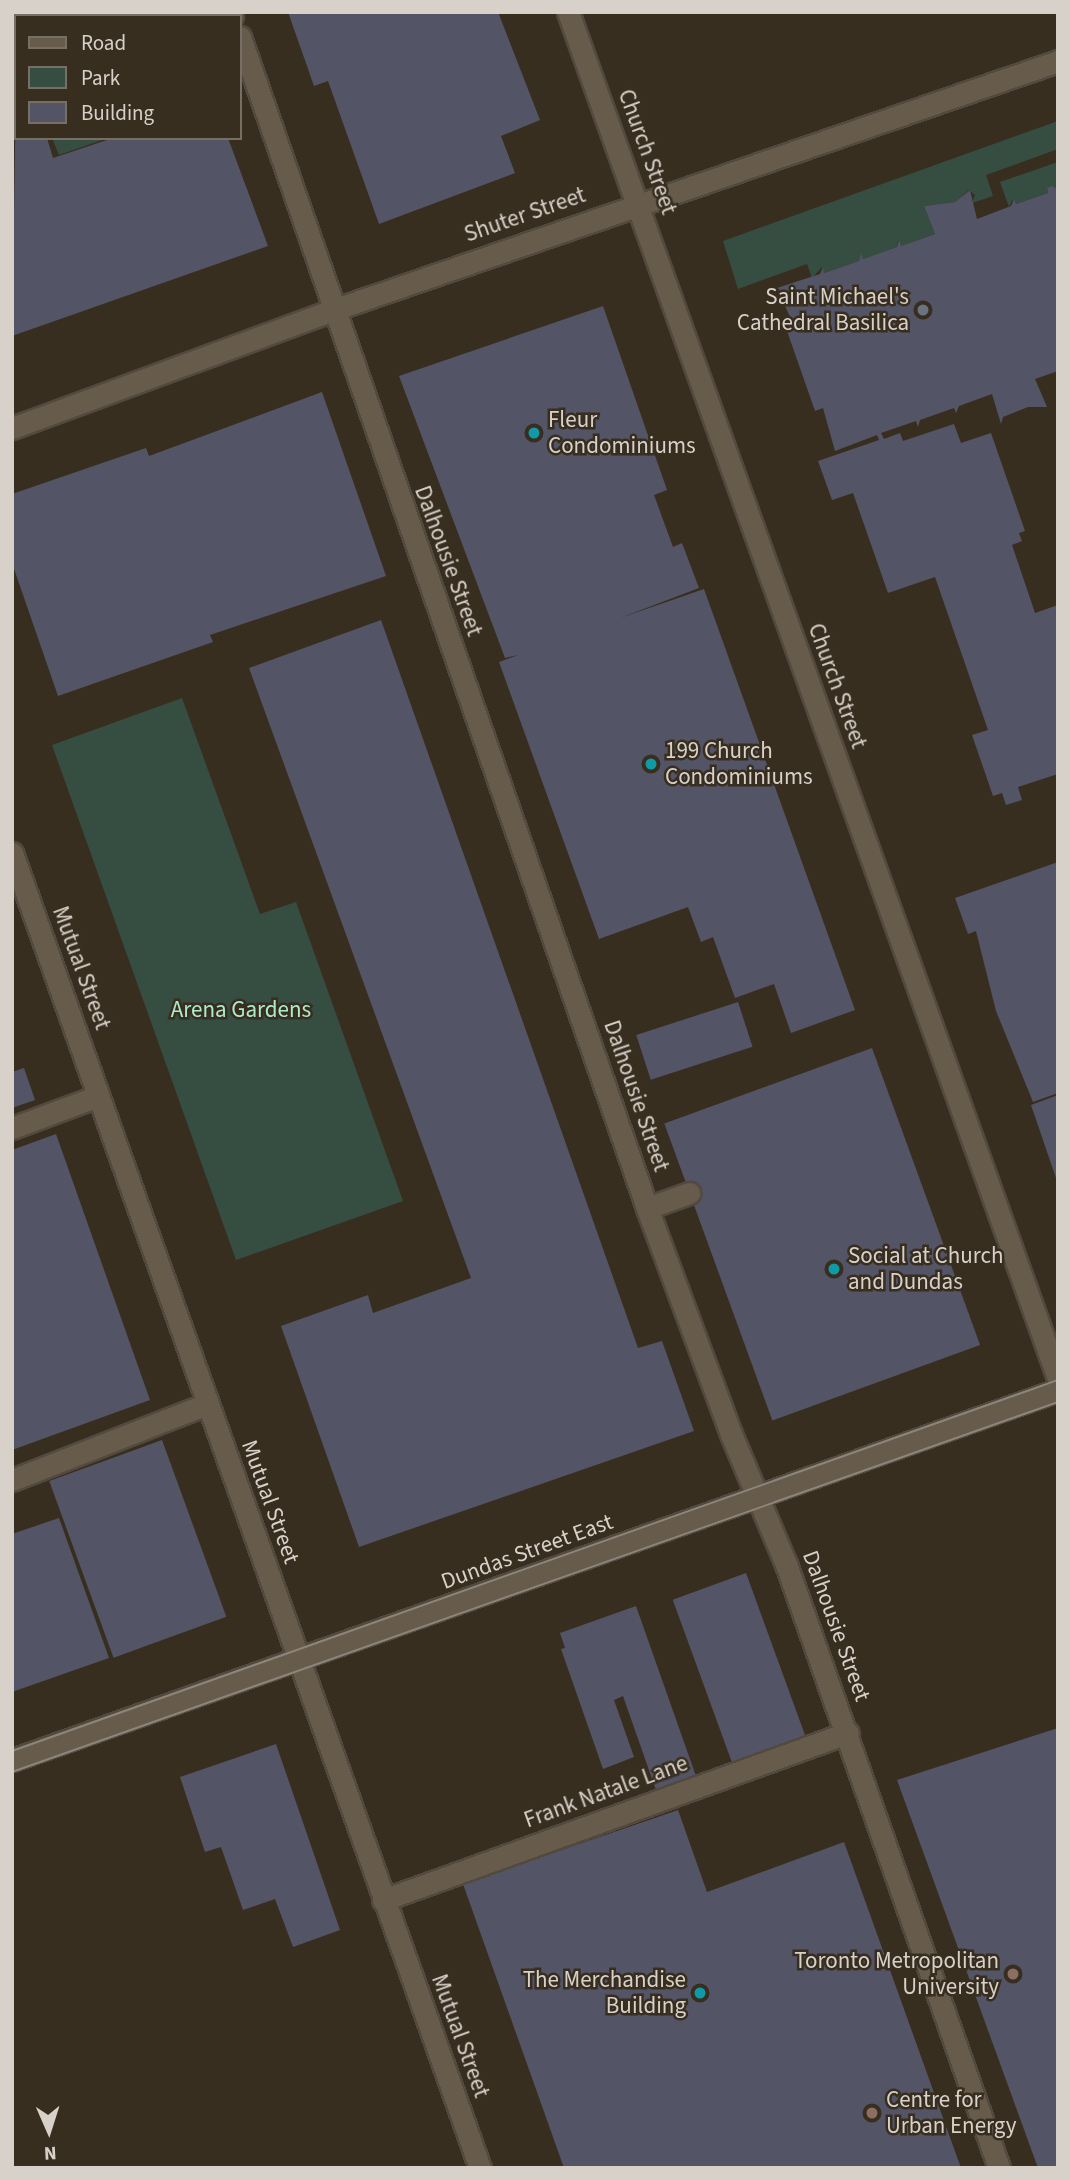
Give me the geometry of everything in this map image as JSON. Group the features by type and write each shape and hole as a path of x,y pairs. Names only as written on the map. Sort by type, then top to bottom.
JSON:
{"street":[{"name":"Church Street","path":"568,12 1058,1378"},
{"name":"Dalhousie Street","path":"242,43 648,1208 848,1733 999,2168"},
{"name":"Shuter Street","path":"12,428 333,310 1058,61"},
{"name":"Mutual Street","path":"12,853 480,2168"},
{"path":"12,1128 99,1096"},
{"path":"648,1208 689,1194"},
{"name":"Dundas Street East","path":"12,1760 300,1661 1058,1390"},
{"path":"12,1480 207,1405"},
{"name":"Frank Natale Lane","path":"383,1900 848,1733"}],"green space":[{"path":"12,12 180,14 14,14 14,28"},
{"path":"1058,121 1058,149 986,175 993,196 972,203 975,195 969,190 955,202 924,206 935,234 901,246 898,240 897,247 863,259 861,254 859,261 824,273 822,267 812,278 807,264 738,289 723,241"},
{"path":"53,140 102,140 59,155"},
{"path":"1058,162 1058,190 1047,188 1048,193 1016,204 1013,199 1009,207 1000,182"},
{"name":"Arena Gardens","path":"182,698 260,914 296,902 403,1201 236,1260 52,745"}],"building":[{"path":"288,12 498,12 540,120 501,136 515,173 379,224 328,81 314,86"},
{"path":"15,140 48,140 53,158 107,140 229,140 268,246 12,336"},
{"path":"1052,186 1058,190 1058,371 1035,379 1047,407 1028,407 1003,417 1001,424 992,394 959,406 956,413 954,408 920,420 918,427 916,421 881,433 884,439 900,433 903,441 954,424 961,443 991,433 1025,531 1019,533 1022,541 1012,545 1035,613 1058,605 1058,774 1018,787 1022,800 1006,805 1002,793 993,796 972,735 988,730 935,577 888,593 853,493 832,500 818,461 879,440 877,435 835,451 823,408 815,411 787,331 795,328 777,288 820,274 823,267 824,273 859,261 861,253 863,259 897,247 899,240 901,246 935,234 924,206 955,202 970,190 977,219 1011,206 1014,199 1016,204 1048,193 1047,188"},
{"path":"603,306 667,490 654,495 673,547 682,543 699,588 620,618 704,589 855,1010 791,1033 774,984 735,998 713,937 701,942 688,907 599,939 499,662 518,655 505,658 399,376"},
{"path":"322,392 386,576 210,635 213,642 58,696 12,563 12,494 146,448 149,456"},
{"path":"381,620 638,1348 662,1341 694,1431 359,1547 281,1326 368,1295 373,1313 471,1278 249,668"},
{"path":"1058,862 1058,1093 1033,1102 996,1011 976,931 968,934 955,898"},
{"path":"738,1002 753,1047 651,1080 636,1035"},
{"name":"Social at Church and Dundas","path":"872,1048 980,1345 772,1421 664,1124"},
{"path":"24,1068 35,1100 12,1108 12,1072"},
{"path":"1058,1095 1058,1180 1057,1181 1031,1105"},
{"path":"56,1134 150,1400 12,1450 12,1150"},
{"path":"162,1440 226,1617 114,1658 49,1481"},
{"path":"59,1518 109,1658 12,1692 12,1534"},
{"path":"746,1573 807,1739 733,1766 673,1600"},
{"path":"636,1606 697,1779 657,1793 623,1696 614,1700 634,1757 603,1769 561,1649 565,1648 560,1633"},
{"name":"Toronto Metropolitan University","path":"1058,1728 1058,2168 1038,2168 897,1780"},
{"path":"276,1744 340,1930 293,1947 275,1899 243,1910 221,1847 205,1852 180,1777"},
{"name":"The Merchandise Building","path":"678,1810 707,1892 844,1842 961,2168 564,2168 463,1884"}],"tram line":[{"path":"12,1751 1058,1380"},
{"path":"12,1772 1058,1402"}],"place":[{"name":"Saint Michael's Cathedral Basilica","path":"923,310"},
{"name":"Fleur Condominiums","path":"534,433"},
{"name":"199 Church Condominiums","path":"651,764"},
{"name":"Social at Church and Dundas","path":"834,1269"},
{"name":"Toronto Metropolitan University","path":"1013,1974"},
{"name":"The Merchandise Building","path":"700,1993"},
{"name":"Centre for Urban Energy","path":"872,2113"}]}
